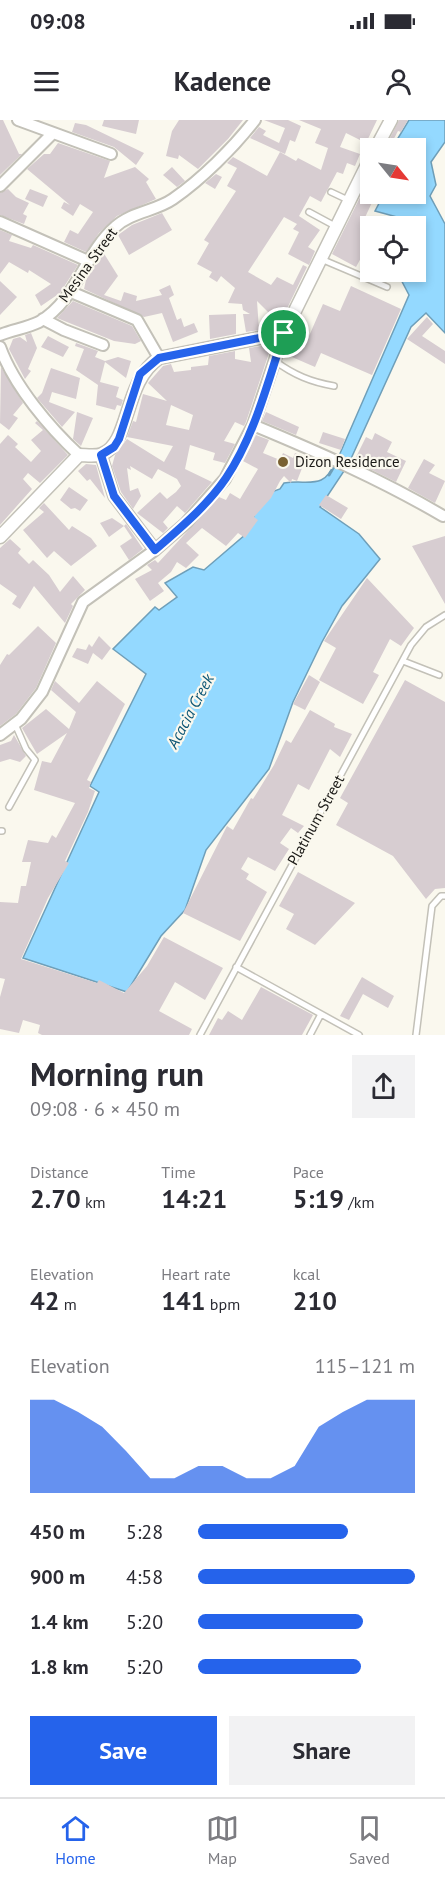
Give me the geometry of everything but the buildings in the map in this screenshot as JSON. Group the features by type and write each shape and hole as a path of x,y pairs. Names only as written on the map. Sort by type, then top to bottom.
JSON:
{"street":[{"path":"18,120 111,154"},
{"name":"Mesina Street","path":"0,335 43,319 71,292 88,261 114,228 122,221 172,200 237,144 255,120"},
{"path":"381,138 391,120"},
{"path":"0,186 52,134"},
{"path":"0,735 15,724 42,692 83,602 155,550 221,485 235,463 252,425 284,333 360,180"},
{"path":"0,222 88,261"},
{"path":"71,292 138,320 159,358"},
{"path":"43,319 103,345"},
{"path":"0,537 80,456 101,455 114,447 119,439 140,374 159,358 284,333"},
{"path":"0,347 35,406 59,436 80,456"},
{"path":"252,425 330,457 380,484 399,490 443,516"},
{"path":"101,455 114,496 155,550"}],"lane":[{"path":"331,192 350,201"},
{"path":"309,212 337,227"},
{"path":"321,259 387,287"},
{"path":"275,361 291,373 312,382 334,386"},
{"name":"Platinum Street","path":"200,1035 403,660 426,627 445,615"},
{"path":"403,660 440,675"},
{"path":"9,807 35,760 26,749 15,724"},
{"path":"416,1035 432,906 441,896 445,896"},
{"path":"236,967 359,1035"},
{"path":"310,1035 321,1014"}],"water":[{"path":"409,120 445,120 445,142 431,162 436,185 430,196 445,224 445,333 426,313 411,327 349,463 338,458 409,295 402,282 426,282 426,216 393,216 375,211 379,204 426,204 426,138 398,138"},
{"path":"335,462 346,468 320,507 359,534 380,559 342,606 322,642 293,702 269,769 206,850 185,910 161,936 127,992 23,958 99,792 90,786 146,674 113,649 155,607 159,610 177,597 165,583 193,567 204,570 246,534 263,495 280,489 284,483 320,480 331,471"}],"waterway":[{"name":"Acacia Creek","path":"329,475 336,463"}],"place":[{"name":"Dizon Residence","path":"283,462"}],"route":[{"path":"284,333 252,425 235,463 216,491 186,523 155,550 114,496 101,455 114,447 119,439 140,374 159,358 284,333"}]}
